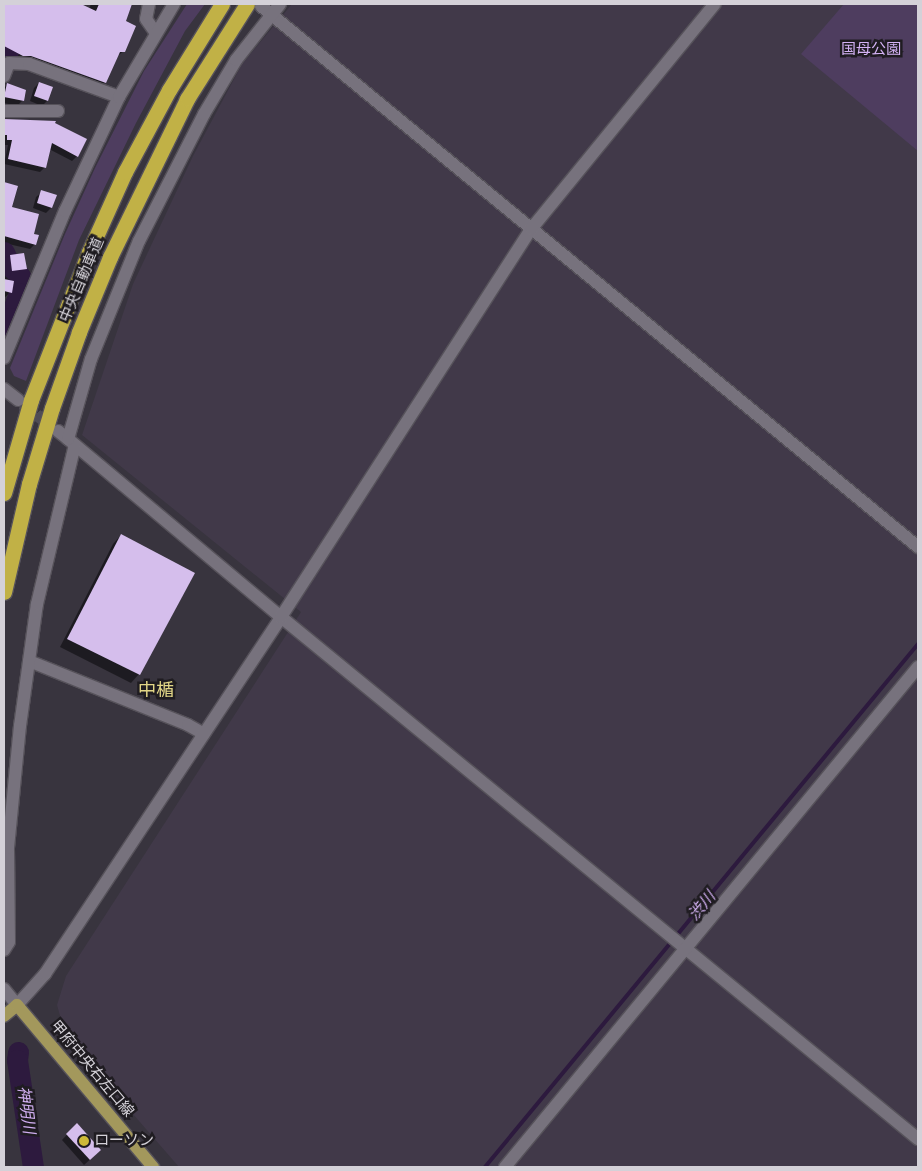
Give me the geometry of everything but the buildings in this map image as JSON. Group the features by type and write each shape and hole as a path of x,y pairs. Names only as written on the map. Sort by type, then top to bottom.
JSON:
{"highway":[{"name":"中央自動車道","path":"4,493 31,400 89,252 125,172 168,90 222,4"},
{"name":"中央自動車道","path":"4,592 29,484 52,408 79,332 110,257 187,99 254,5"}],"main road":[{"path":"4,1016 17,1005"},
{"name":"甲府中央右左口線","path":"17,1005 153,1167"}],"street":[{"path":"149,4 146,19 156,32"},
{"path":"4,358 65,211 118,97 174,4"},
{"path":"4,950 9,942 8,848 20,726 37,604 67,438 91,359 139,241 204,114 236,60 280,4"},
{"path":"4,989 17,1005 45,974 204,734 532,228 715,4"},
{"path":"254,5 271,15 532,228 918,547"},
{"path":"4,76 9,63 29,64 118,97"},
{"path":"4,111 58,111"},
{"path":"4,389 18,400"},
{"path":"67,438 280,617 918,1139"},
{"path":"29,662 188,725 204,734"},
{"path":"505,1167 683,946 918,667"}],"shaded area":[{"path":"292,4 918,4 918,1167 179,1167 66,1037 57,1005 66,976 301,612 82,435 133,284 193,156 242,64"}],"green space":[{"path":"187,4 205,4 185,31 136,123 79,240 26,381 14,376 10,368 65,234 95,168 144,71"},
{"name":"国母公園","path":"844,4 918,4 918,151 801,54"}],"waterway":[{"name":"神明川","path":"4,59 17,34 27,4"},
{"name":"神明川","path":"4,252 10,266 20,276 19,293 10,318 4,326"},
{"name":"渋川","path":"485,1167 918,644"},
{"name":"神明川","path":"18,1052 17,1060 33,1167"}],"tunnel":[{"path":"22,404 54,428"}],"place":[{"name":"ローソン","path":"84,1141"}],"district":[{"name":"中楯","path":"156,690"}]}
